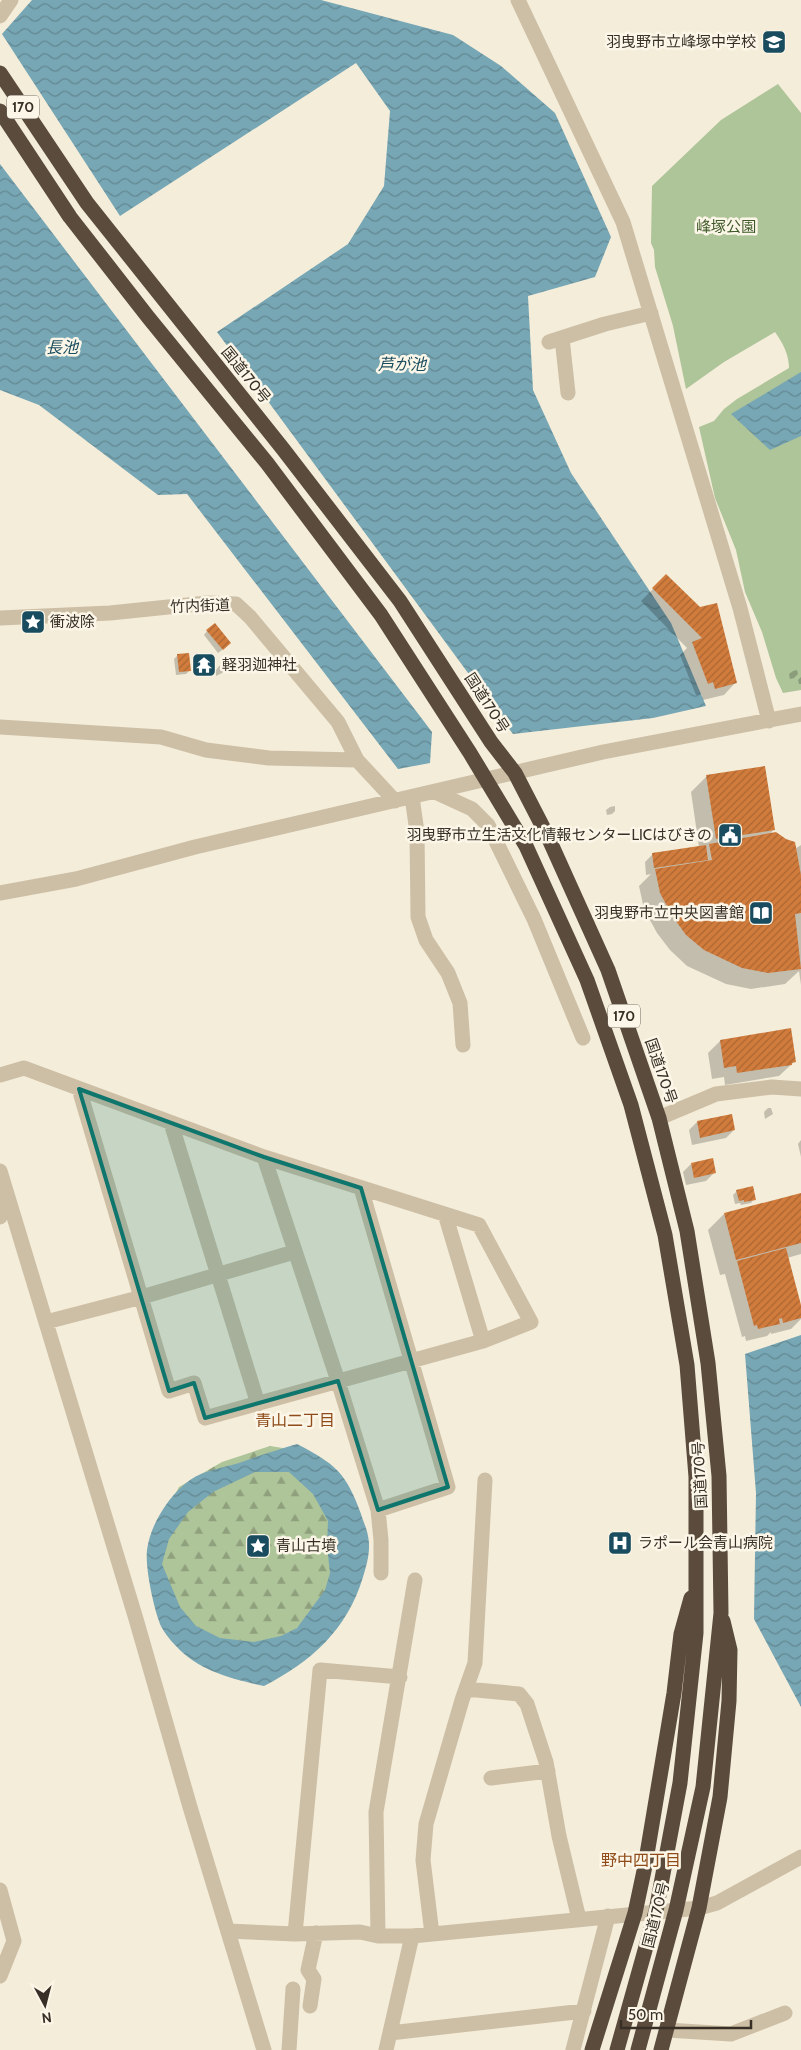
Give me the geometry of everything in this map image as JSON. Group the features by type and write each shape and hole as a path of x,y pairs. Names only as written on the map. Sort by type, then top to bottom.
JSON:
{"highway":[{"name":"国道170号","path":"0,73 87,203 283,449 400,601 491,742 515,773 548,837 608,970 659,1118 687,1231 708,1363 719,1476 721,1613 703,1787 676,1910 638,2050"},
{"name":"国道170号","path":"0,111 70,218 267,463 381,615 486,780 526,846 586,980 631,1105 666,1235 687,1365 696,1477 696,1633 680,1783 656,1911 617,2050"},
{"path":"592,2050 635,1913 645,1866 674,1693 680,1634 696,1579"},
{"path":"661,2050 700,1908 720,1797 729,1701 730,1650 721,1613"}],"street":[{"path":"0,16 11,0"},
{"path":"518,0 623,222 740,608 769,720"},
{"path":"568,393 555,340 605,324 651,313"},
{"name":"竹内街道","path":"0,618 110,613 207,603 236,604 250,617 338,722 357,760 396,801"},
{"path":"0,893 76,880 195,847 603,752 801,714"},
{"path":"0,727 161,737 206,750 268,758 357,760"},
{"path":"435,792 472,809 488,825 534,919 583,1038"},
{"path":"412,797 417,832 418,917 426,940 448,973 460,1003 464,1045"},
{"path":"0,1075 24,1068 264,1157 479,1225 531,1322 483,1341 412,1362 205,1418 194,1383 169,1391 79,1089"},
{"path":"659,1118 716,1094 772,1087 801,1089"},
{"path":"171,1123 258,1404"},
{"path":"264,1157 338,1381 378,1510 381,1540 381,1572"},
{"path":"0,1171 264,2050"},
{"path":"361,1188 448,1487 378,1510"},
{"path":"0,1217 7,1194"},
{"path":"445,1214 483,1341"},
{"path":"46,1322 142,1297 294,1252"},
{"path":"432,1934 424,1860 426,1824 475,1662 485,1480"},
{"path":"378,1936 376,1812 415,1580"},
{"path":"295,1934 320,1670 400,1677"},
{"path":"466,1689 518,1694 527,1704 548,1771 559,1836 578,1919"},
{"path":"491,1778 548,1771"},
{"path":"228,1931 295,1934 360,1932 378,1936 412,1936 700,1908 717,1903 801,1857"},
{"path":"0,1890 14,1942 0,1976"},
{"path":"573,2050 608,1916"},
{"path":"310,2006 314,1979 308,1970 316,1933"},
{"path":"386,2050 412,1936"},
{"path":"289,2050 294,1989"},
{"path":"390,2033 584,2011"},
{"path":"667,2030 731,2034 785,2014"}],"highlighted area":[{"path":"79,1089 264,1157 361,1188 448,1487 378,1510 338,1381 205,1418 194,1383 169,1391"}],"green space":[{"name":"峰塚公園","path":"778,84 801,113 801,690 783,693 776,678 762,632 745,592 736,550 715,498 699,427 714,421 724,409 737,399 789,368 787,354 775,332 724,362 686,389 673,326 655,267 654,250 651,243 652,186 721,120"},
{"path":"270,1446 302,1451 328,1486 335,1594 278,1645 200,1641 173,1610 162,1570 158,1526 179,1487 222,1462"}],"water":[{"name":"芦が池","path":"32,0 321,0 453,35 501,66 555,113 611,237 595,277 528,296 533,390 571,473 671,623 706,706 653,718 513,734 217,332 348,244 384,186 390,111 356,63 120,216 2,34"},
{"name":"長池","path":"0,164 432,732 430,763 398,769 187,494 158,495 39,405 0,390"},
{"path":"801,372 801,436 770,450 731,414"},
{"path":"801,1335 801,1707 754,1619 756,1493 745,1354"},
{"path":"297,1444 330,1464 338,1471 350,1488 366,1528 369,1552 356,1596 337,1628 312,1655 281,1677 264,1686 228,1677 206,1668 185,1655 171,1641 160,1624 154,1605 148,1575 147,1550 152,1531 162,1511 182,1486 190,1480 208,1472","holes":["255,1472 289,1472 313,1494 328,1521 327,1546 330,1573 325,1590 297,1628 281,1636 254,1642 220,1638 196,1626 180,1607 162,1564 169,1539 188,1512 213,1492"]}],"building":[{"path":"666,574 700,607 717,603 737,683 715,689 713,682 708,684 692,642 702,638 652,588"},
{"path":"215,623 231,643 223,650 206,630"},
{"path":"189,653 191,671 179,672 177,654"},
{"path":"206,654 210,670 200,671 199,655"},
{"name":"羽曳野市立生活文化情報センターLICはびきの","path":"765,766 775,830 716,839 706,775"},
{"path":"776,832 786,839 795,842 801,875 801,913 795,914 801,969 768,973 742,968 704,950 686,935 673,917 660,893 655,869 712,860 709,844"},
{"path":"706,845 708,860 654,868 652,853"},
{"path":"791,1028 796,1062 792,1063 792,1065 737,1073 736,1066 724,1068 720,1040"},
{"path":"732,1114 735,1130 700,1138 697,1121"},
{"path":"713,1158 716,1173 694,1178 691,1163"},
{"path":"753,1186 756,1200 739,1201 736,1190"},
{"path":"801,1193 801,1243 736,1260 724,1213"},
{"path":"786,1248 801,1305 801,1318 783,1323 782,1318 779,1319 780,1324 758,1329 757,1325 754,1326 737,1261"}],"place":[{"name":"羽曳野市立峰塚中学校","path":"774,42"},
{"name":"衝波除","path":"33,622"},
{"name":"軽羽迦神社","path":"204,665"},
{"name":"羽曳野市立生活文化情報センターLICはびきの","path":"730,835"},
{"name":"羽曳野市立中央図書館","path":"761,913"},
{"name":"ラポール会青山病院","path":"620,1543"},
{"name":"青山古墳","path":"258,1546"}],"district":[{"name":"青山二丁目","path":"295,1420"},
{"name":"野中四丁目","path":"641,1860"}]}
